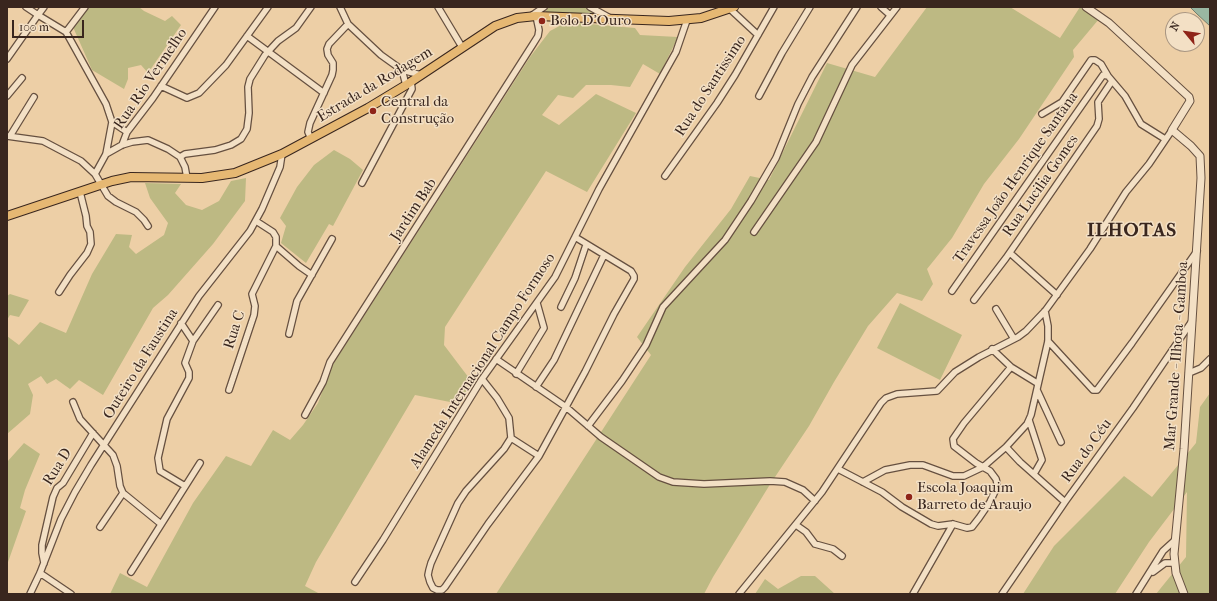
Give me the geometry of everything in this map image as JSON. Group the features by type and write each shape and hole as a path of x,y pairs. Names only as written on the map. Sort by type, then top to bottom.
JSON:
{"main road":[{"name":"Estrada da Rodagem","path":"7,216 100,185 137,176 202,178 235,174 282,154 368,108 409,83 495,26 517,18 533,16 669,21 701,18 732,8"}],"street":[{"path":"26,7 66,32 106,104 112,122 106,154 95,174"},
{"path":"7,60 44,7"},
{"path":"66,32 85,7"},
{"path":"161,86 183,98 193,97 209,84 226,65 268,7"},
{"path":"180,157 185,154 215,150 231,145 241,139 247,129 249,113 248,87 250,79 262,59 278,41 297,26 311,7"},
{"path":"340,7 348,24 381,55 402,70 421,75"},
{"path":"438,7 462,47"},
{"path":"533,16 544,7"},
{"path":"590,7 612,19"},
{"name":"Rua do Santissimo","path":"665,176 717,103 774,7"},
{"path":"759,96 782,53 810,7"},
{"path":"588,426 622,381 646,345 663,307 725,240 751,201 776,158 798,104 812,77 857,7"},
{"path":"881,7 890,16"},
{"path":"754,232 816,142 852,65 897,7"},
{"path":"739,594 815,501 886,398 897,394 937,391 955,372 1026,331 1045,311 1090,249 1126,192 1146,168 1190,101 1189,96 1184,91 1110,23 1086,7"},
{"name":"Rua Rio Vermelho","path":"122,146 127,132 161,86 212,8"},
{"path":"732,8 758,35"},
{"name":"Jardim Bab","path":"305,415 323,382 330,362 538,36 539,30 533,16"},
{"name":"Alameda Internacional Campo Formoso","path":"355,582 384,540 482,379 555,277 603,182 676,52 687,20"},
{"path":"311,139 308,132 310,123 332,75 333,66 327,49 329,44 348,24"},
{"path":"247,36 324,93"},
{"path":"1042,114 1062,102 1091,60 1095,60 1101,64 1108,76 1129,101 1136,118 1141,124 1165,139"},
{"path":"362,183 412,89 402,70"},
{"name":"Travessa João Henrique Santana","path":"952,291 1102,75 1108,76"},
{"path":"7,96 22,78"},
{"name":"Rua Lucilia Gomes","path":"974,300 1010,252 1097,126 1099,119 1098,102 1112,81"},
{"path":"34,97 8,136 32,139 53,146 81,161 95,174 100,185 108,196 116,202 136,212 148,226"},
{"path":"112,122 127,132"},
{"name":"Mar Grande - Ilhota - Gamboa","path":"1172,130 1191,146 1200,156 1201,178 1184,449 1174,541 1174,563 1179,583 1184,594"},
{"path":"106,154 139,140 148,140 168,149 180,157 185,167 187,178"},
{"name":"Outeiro da Faustina","path":"30,594 40,573 61,519 75,492 199,296 237,249 256,221 280,167 282,154"},
{"path":"59,292 87,253 91,244 90,232 86,226 86,216 80,192"},
{"path":"256,221 273,232 276,237 276,246 312,275"},
{"path":"482,379 500,402 509,418 511,438 504,449 466,490 458,503 431,563 428,575 433,588 437,590 442,590 445,587 488,524 539,456 634,279 631,272 575,237"},
{"path":"289,334 297,302 332,239"},
{"path":"561,307 576,278 586,245"},
{"name":"Rua C","path":"229,390 254,315 255,306 252,294 276,246"},
{"path":"1048,341 1095,391 1099,388 1197,251"},
{"path":"1010,252 1057,295"},
{"path":"536,387 556,355 604,255"},
{"path":"516,374 544,328 537,303"},
{"path":"185,486 160,471 158,458 167,419 189,378 189,372 184,362 194,341 218,305"},
{"path":"996,309 1014,339"},
{"path":"863,482 885,470 910,465 923,465 948,474 959,476 984,467 1006,447 1024,428 1029,420 1048,341 1048,326 1045,311"},
{"name":"Rua do Céu","path":"1002,594 1065,502 1133,408 1192,321"},
{"path":"181,323 194,341"},
{"path":"992,350 1011,367 1037,383"},
{"path":"496,359 566,407 601,437 666,480 685,484 778,481 785,482 803,490 815,501"},
{"path":"1189,373 1201,368 1210,359"},
{"path":"838,469 882,492 902,507 931,524 938,526 953,524 970,528 974,525 990,502 997,487 996,479 990,471 954,446 953,439 964,423 1011,367"},
{"path":"1037,390 1061,442"},
{"path":"73,402 80,418 104,444 115,460 120,486 123,493 161,524"},
{"path":"1029,420 1042,460 1034,474"},
{"name":"Rua D","path":"44,563 42,545 53,498 57,488 62,483 93,433"},
{"path":"511,438 539,456"},
{"path":"1006,447 1065,502"},
{"path":"131,572 200,463"},
{"path":"100,527 123,493"},
{"path":"913,594 953,524"},
{"path":"796,525 806,532 815,544 833,549 842,556"},
{"path":"1136,594 1163,552 1174,541"},
{"path":"1148,576 1165,563 1174,563"},
{"path":"40,573 71,594"}],"shaded area":[{"path":"88,7 139,7 165,21 172,16 181,25 148,73 141,65 128,68 128,79 124,89 92,70 73,27"},
{"path":"548,7 588,7 598,13 597,16 545,13"},
{"path":"927,7 1010,7 1060,38 1080,7 1099,19 1073,50 1074,57 1019,139 984,184 952,238 927,269 933,284 922,301 897,293 868,326 809,426 769,486 704,594 496,594 651,355 637,337 685,267 731,209 750,176 769,180 827,63 875,77"},
{"path":"1190,7 1210,7 1210,26 1205,21 1205,12 1195,12"},
{"path":"567,22 635,28 640,35 678,37 660,74 643,64 630,87 586,85 573,98 558,95 542,115 559,125 596,94 636,113 587,192 546,171 445,327 444,345 472,382 460,404 415,395 316,562 305,586 320,594 110,594 120,573 147,587 193,503 226,456 251,466 273,430 290,440 303,425 318,403 332,366 530,57 550,31"},
{"path":"334,150 350,159 363,170 333,226 329,224 306,263 281,243 286,226 280,218 297,187 314,165"},
{"path":"246,178 245,201 213,244 168,295 153,308 103,395 79,380 70,389 56,379 47,384 41,376 28,384 33,395 30,414 7,434 7,336 19,345 40,322 66,333 92,274 116,234 132,235 129,247 136,254 164,235 168,223 150,198 145,183 181,184 175,193 186,205 202,210 219,201 231,181"},
{"path":"10,294 29,300 19,317 10,315 7,320 7,296"},
{"path":"900,303 962,335 940,380 877,348"},
{"path":"1210,393 1210,594 1156,594 1186,557 1187,492 1149,542 1115,594 1023,594 1054,546 1124,476 1152,497 1196,443 1200,407"},
{"path":"24,443 40,454 25,490 20,508 26,511 7,565 7,462"},
{"path":"801,576 815,576 835,594 755,594 765,579 778,589"}],"place":[{"name":"Bolo D'Ouro","path":"542,21"},
{"name":"Central da Construção","path":"373,111"},
{"name":"Escola Joaquim Barreto de Araujo","path":"909,497"}],"district":[{"name":"ILHOTAS","path":"1132,231"}]}
